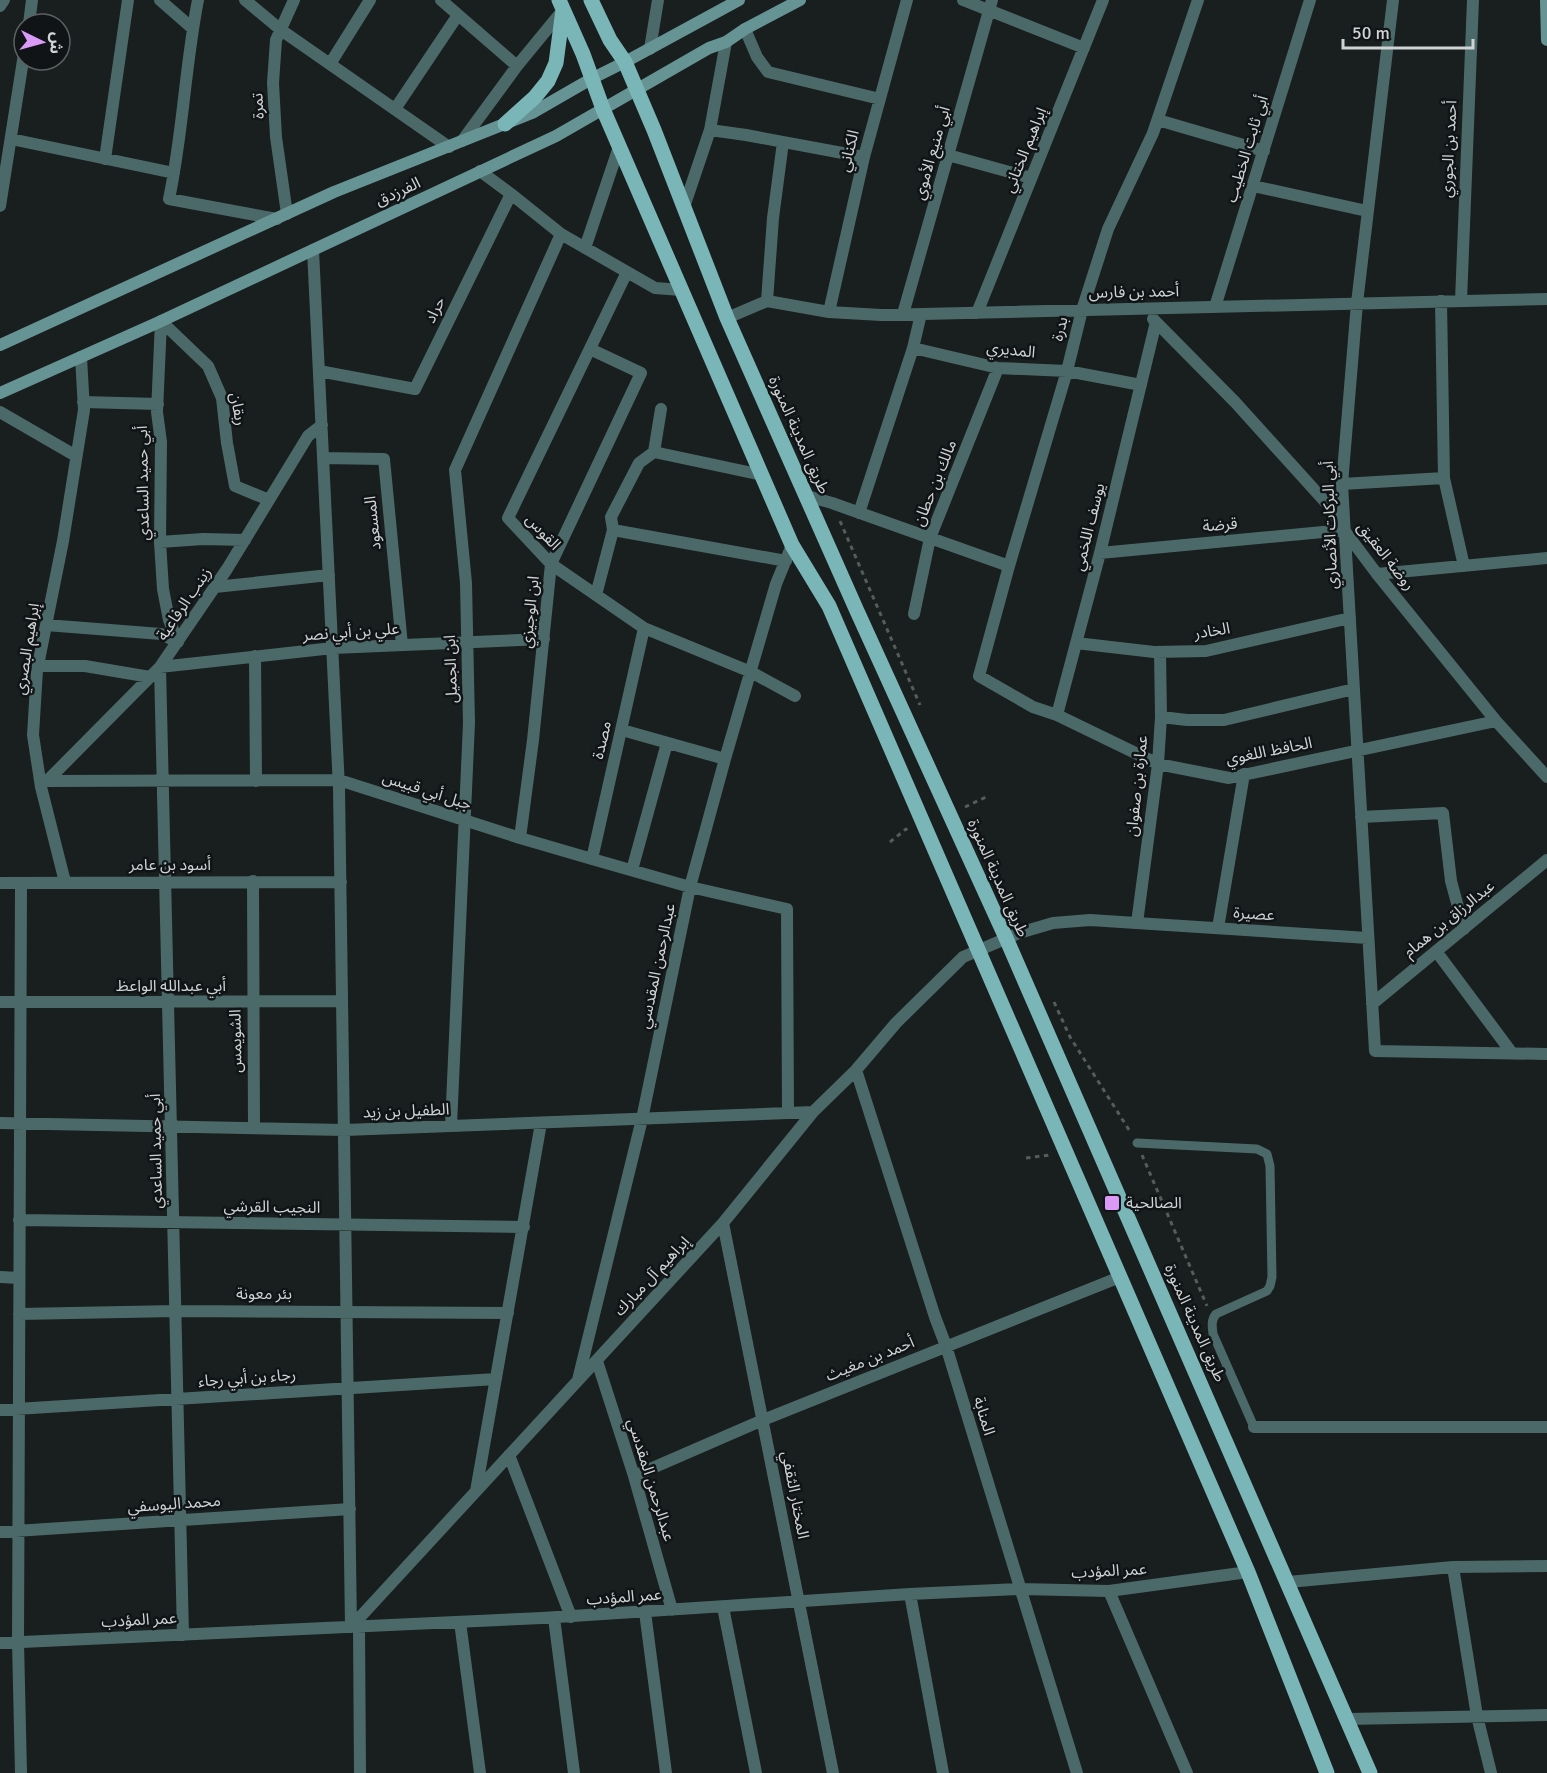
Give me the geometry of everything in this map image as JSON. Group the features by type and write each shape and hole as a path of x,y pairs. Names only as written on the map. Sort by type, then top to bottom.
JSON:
{"main road":[{"name":"طريق المدينة المنورة","path":"591,0 610,40 625,62 727,318 1006,938 1370,1773"},
{"name":"الفرزدق","path":"0,345 334,192 532,113 739,0"},
{"name":"الفرزدق","path":"0,393 161,321 556,136 710,48 726,42 745,29 800,0"},
{"path":"1546,0 1547,40"},
{"path":"561,5 583,54 603,110 792,545 829,606 1248,1572 1327,1773"},
{"path":"505,124 535,97 548,81 556,63 561,5"}],"street":[{"path":"0,6 4,0"},
{"path":"105,159 128,0"},
{"path":"160,0 192,28"},
{"path":"198,0 192,28 169,198 282,216"},
{"path":"245,0 281,30 449,147"},
{"name":"تمرة","path":"282,216 273,83 276,40 294,0"},
{"path":"330,64 370,0"},
{"path":"441,0 517,66"},
{"path":"650,49 658,0"},
{"name":"الكناني","path":"829,312 864,157 907,0"},
{"path":"963,0 991,5 1083,48"},
{"name":"إبراهيم الختاني","path":"977,313 1103,0"},
{"name":"بدرة","path":"1057,715 1033,707 979,676 1067,371 1082,310 1108,230 1154,133 1198,0"},
{"name":"أبي ثابت الخطيب","path":"1215,307 1310,0"},
{"name":"أبي البركات الأنصاري","path":"1393,0 1357,303 1342,484 1375,1051 1512,1053"},
{"name":"أحمد بن الجوري","path":"1461,301 1473,0"},
{"path":"462,141 561,5"},
{"name":"أبي منيع الأموي","path":"903,314 991,5"},
{"path":"394,109 458,15"},
{"path":"745,29 757,57 768,72 880,99"},
{"path":"684,207 710,130 726,42"},
{"path":"0,206 21,72"},
{"path":"1158,120 1264,151"},
{"path":"710,130 864,157"},
{"path":"10,139 174,173"},
{"path":"727,318 767,301 773,218 783,142"},
{"path":"585,248 619,147"},
{"path":"948,155 1031,178"},
{"path":"480,171 561,234 655,288 681,290"},
{"path":"1253,186 1368,211"},
{"name":"حراد","path":"319,371 415,388 512,194"},
{"name":"ابن الجميل","path":"451,1126 469,723 466,583 455,470 561,234"},
{"path":"313,250 339,780 350,1509 360,1773"},
{"name":"القوس","path":"627,272 508,518 551,564 644,628 751,672 795,696"},
{"name":"أحمد بن فارس","path":"767,301 829,312 881,315 1547,298"},
{"path":"1441,301 1444,478 1464,566"},
{"name":"روضة العقيق","path":"1143,309 1235,402 1329,506 1377,574 1496,721 1547,777"},
{"path":"859,513 913,348 921,314"},
{"name":"أبي حميد الساعدي","path":"161,321 158,404 161,441 160,542 163,589 169,620 178,642"},
{"name":"ربقان","path":"161,321 207,366 222,398 235,486 269,500"},
{"name":"يوسف اللخمي","path":"1057,715 1100,553 1156,322"},
{"name":"المديري","path":"913,348 998,368 1067,371 1141,385"},
{"name":"ابن الوجيزي","path":"520,838 533,740 551,564 641,373 590,350"},
{"name":"إبراهيم البصري","path":"65,882 41,787 33,735 38,666 63,541 84,410 81,357"},
{"name":"مالك بن حطان","path":"914,614 930,538 998,368"},
{"path":"83,402 158,404"},
{"path":"596,595 613,530 611,517 639,463 654,452 661,409"},
{"path":"0,412 76,456"},
{"name":"زينب الرفاعية","path":"47,781 160,667 215,587 308,436 322,425"},
{"path":"654,452 762,475"},
{"name":"المسعود","path":"323,458 384,459 402,645"},
{"path":"1342,484 1444,478"},
{"path":"807,496 1009,566"},
{"path":"613,530 786,561"},
{"name":"قرضة","path":"1100,553 1344,530"},
{"path":"160,542 203,539 245,540"},
{"name":"عبدالرحمن المقدسي","path":"577,1382 642,1119 690,887 776,584 792,545"},
{"path":"1377,574 1547,558"},
{"path":"215,587 329,575"},
{"name":"الخادر","path":"1076,643 1160,652 1206,651 1350,618"},
{"path":"46,625 161,634 178,642"},
{"name":"مصدة","path":"592,859 644,628"},
{"name":"علي بن أبي نصر","path":"160,667 333,648 544,639"},
{"name":"عمارة بن صفوان","path":"1137,923 1158,764 1161,717 1160,652"},
{"path":"255,656 256,781"},
{"path":"38,666 85,666 150,677"},
{"name":"أبي حميد الساعدي","path":"160,667 183,1635"},
{"path":"1161,717 1224,720 1354,689"},
{"name":"الحافظ اللغوي","path":"1057,715 1158,764 1229,778 1496,721"},
{"path":"621,730 725,759"},
{"path":"632,870 667,743"},
{"path":"1218,928 1244,774"},
{"name":"جبل أبي قبيس","path":"47,781 339,780 592,859 690,887 787,909 788,1113"},
{"path":"1361,818 1443,813 1451,881 1464,929"},
{"name":"عبدالرزاق بن همام","path":"1372,1004 1547,860"},
{"name":"الشويمس","path":"254,881 252,1002 254,1128"},
{"name":"أسود بن عامر","path":"0,883 341,882"},
{"path":"21,883 18,1642 21,1773"},
{"name":"عصيرة","path":"1006,938 1053,923 1090,921 1368,938"},
{"name":"إبراهيم آل مبارك","path":"355,1627 509,1455 723,1223 813,1112 856,1070 896,1023 963,957 1006,938"},
{"path":"1436,951 1512,1053 1547,1054"},
{"name":"أبي عبدالله الواعظ","path":"0,1002 342,1002"},
{"name":"المنابة","path":"856,1070 946,1346 1077,1773"},
{"name":"الطفيل بن زيد","path":"0,1123 345,1130 813,1112"},
{"path":"476,1492 541,1123"},
{"name":"النجيب القرشي","path":"19,1220 524,1227"},
{"name":"المختار الثقفي","path":"723,1223 833,1773"},
{"path":"0,1277 19,1278"},
{"name":"أحمد بن مغيث","path":"634,1476 763,1420 1120,1277"},
{"name":"بئر معونة","path":"19,1314 176,1311 508,1312"},
{"name":"عبدالرحمن المقدسي","path":"597,1360 634,1476 672,1610"},
{"name":"رجاء بن أبي رجاء","path":"0,1410 496,1379"},
{"path":"1254,1426 1547,1427"},
{"path":"509,1455 571,1617"},
{"name":"محمد اليوسفي","path":"0,1532 350,1509"},
{"path":"1288,1582 1453,1567 1547,1566"},
{"path":"1453,1567 1477,1716 1491,1773"},
{"name":"عمر المؤدب","path":"0,1643 554,1618 910,1594 1020,1589 1109,1591 1248,1572"},
{"path":"1109,1591 1187,1773"},
{"path":"910,1594 943,1773"},
{"path":"723,1607 756,1773"},
{"path":"645,1612 666,1773"},
{"path":"554,1618 574,1773"},
{"path":"460,1622 480,1773"},
{"path":"1347,1719 1547,1715"}],"lane":[{"path":"1137,1143 1257,1149 1267,1154 1270,1166 1272,1278 1270,1286 1267,1291 1216,1314 1212,1319 1213,1334 1254,1426"}],"path":[{"path":"832,503 920,706"},
{"path":"961,798 965,808 986,797"},
{"path":"890,842 906,829 910,835"},
{"path":"1052,998 1070,1037 1137,1143 1212,1319"}],"place":[{"name":"الصالحية","path":"1112,1203"}]}
